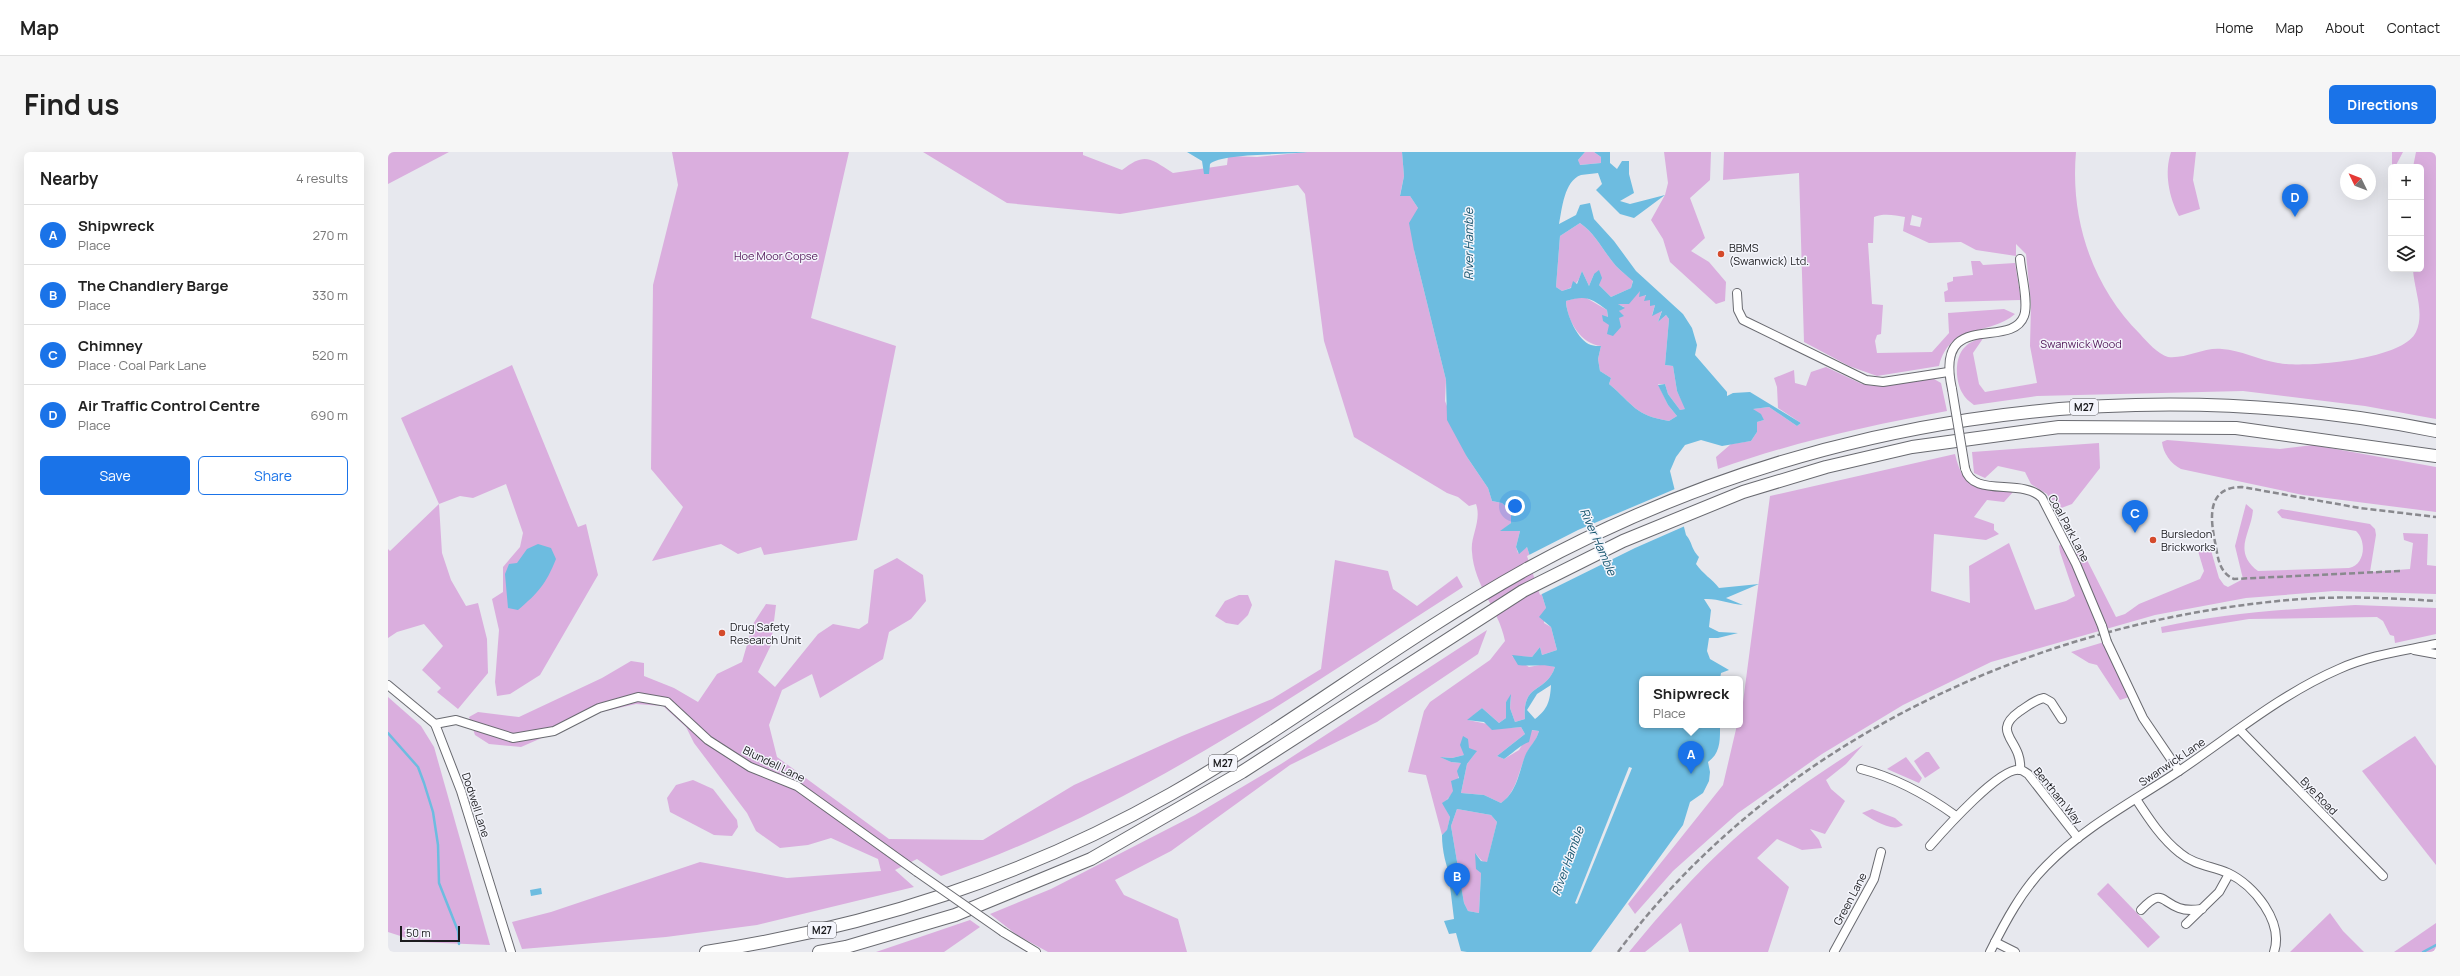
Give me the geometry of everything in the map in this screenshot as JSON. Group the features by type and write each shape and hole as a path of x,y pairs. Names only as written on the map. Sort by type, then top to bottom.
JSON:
{"highway":[{"name":"M27","path":"706,952 775,941 874,918 931,901 1062,850 1163,798 1214,768 1466,605 1524,571 1590,537 1665,504 1737,476 1806,454 1899,432 2060,407 2239,404 2404,424 2436,431"},
{"name":"M27","path":"819,952 846,947 955,915 1091,859 1242,772 1523,591 1589,557 1678,517 1743,492 1826,467 1912,447 2059,427 2236,428 2436,456"}],"street":[{"path":"1737,293 1738,310 1743,320 1866,380 1883,382 1948,372 1952,352 1964,340 1974,335 2012,328 2022,322 2026,308 2020,259"},
{"name":"Coal Park Lane","path":"1948,372 1965,468 1970,477 1981,484 2026,489 2035,492 2042,498 2076,564 2102,626 2107,642 2143,718 2179,771"},
{"name":"Swanwick Lane","path":"1990,952 2028,888 2045,867 2078,838 2240,730 2279,701 2322,677 2364,659 2436,644"},
{"name":"Swanwick Lane","path":"2411,649 2436,654"},
{"name":"Dodwell Lane","path":"388,685 435,724 461,791 511,952"},
{"name":"Blundell Lane","path":"435,724 456,720 514,738 554,731 599,708 638,697 667,702 708,740 750,767 797,786 1003,932 1036,952"},
{"path":"2020,770 2021,760 2018,749 2006,733 2006,725 2011,717 2036,700 2044,698 2051,702 2062,719"},
{"name":"Bye Road","path":"2240,730 2383,876"},
{"path":"1861,769 1878,773 1919,791 1956,816"},
{"name":"Bentham Way","path":"1930,846 1956,816 2010,771 2020,770 2028,774 2078,838"},
{"path":"2136,799 2155,827 2180,853 2194,862 2229,874 2250,889 2265,908 2275,931 2274,952"},
{"name":"Green Lane","path":"1834,952 1869,891 1881,852"},
{"path":"2186,924 2219,892 2229,874"},
{"path":"2141,910 2153,899 2161,898 2165,898 2178,908 2192,910 2202,909"},
{"path":"1996,942 2015,952"}],"green space":[{"path":"388,152 449,152 388,184"},
{"name":"Hoe Moor Copse","path":"672,152 849,152 811,318 896,346 857,540 764,555 761,547 738,554 721,544 652,561 683,507 651,469 653,285 678,185"},
{"path":"923,152 1083,152 1083,155 1122,170 1136,161 1148,159 1173,173 1227,165 1228,156 1257,157 1307,152 1402,152 1404,176 1400,195 1410,196 1418,208 1414,250 1446,380 1445,401 1467,457 1488,488 1492,501 1502,503 1511,511 1511,523 1501,531 1520,531 1516,547 1518,553 1527,547 1546,608 1544,623 1551,627 1557,650 1542,655 1540,647 1532,657 1512,656 1529,667 1545,664 1555,667 1546,681 1531,693 1527,699 1525,719 1515,722 1510,708 1511,696 1506,702 1506,718 1499,723 1482,708 1468,720 1507,728 1521,727 1525,734 1497,756 1504,759 1519,750 1531,730 1539,731 1536,739 1527,752 1511,793 1501,803 1484,795 1461,793 1467,764 1476,752 1452,758 1441,757 1451,762 1461,763 1458,780 1454,790 1443,803 1450,817 1447,831 1442,835 1426,775 1408,772 1424,711 1430,702 1490,660 1505,641 1498,618 1477,576 1474,564 1472,546 1478,516 1476,504 1469,506 1458,497 1447,493 1354,437 1324,341 1305,194 1298,185 1120,214 1007,203"},
{"path":"1585,152 1594,152 1601,157 1601,163 1579,165 1578,160"},
{"path":"1664,152 1711,152 1710,180 1690,198 1705,238 1691,251 1709,262 1726,282 1725,301 1716,304 1670,262 1663,239 1651,220 1665,195 1668,183"},
{"name":"Swanwick Wood","path":"1724,152 2076,152 2075,177 2081,226 2097,273 2109,295 2123,315 2153,347 2168,357 2222,349 2236,351 2278,363 2309,364 2352,360 2374,355 2393,349 2407,342 2416,332 2419,309 2413,272 2424,272 2424,164 2414,164 2416,152 2436,152 2436,419 2365,406 2243,391 2037,396 1974,405 1965,397 1960,389 1957,376 1957,363 1961,351 1967,345 1984,337 1973,353 1979,384 1985,392 2037,383 2030,346 2031,304 2026,254 2016,244 2016,256 1976,250 1961,242 1929,243 1903,231 1905,217 1889,215 1874,217 1873,243 1868,243 1872,304 1883,305 1881,334 1877,335 1875,341 1877,353 1932,352 1949,333 1948,313 2004,309 2015,314 1993,326 1971,332 1952,342 1945,352 1939,366 1877,376 1849,366 1804,342 1799,173 1723,180","holes":["1912,215 1922,218 1920,227 1910,225"]},
{"path":"2171,152 2196,152 2193,180 2200,209 2179,216 2175,209 2169,185 2168,168"},
{"path":"2392,152 2403,152 2397,164 2392,164"},
{"path":"1580,223 1591,232 1616,266 1633,280 1631,288 1611,297 1599,285 1594,274 1589,286 1582,271 1577,282 1570,288 1562,291 1556,287 1560,236"},
{"path":"1971,261 1980,261 1983,265 2015,263 2021,300 1945,302 1944,292 1948,290 1947,283 1953,281 1953,277 1973,275"},
{"path":"1640,290 1655,305 1652,315 1662,310 1658,322 1666,315 1669,319 1665,365 1673,366 1677,391 1686,409 1680,410 1668,394 1665,384 1658,384 1668,405 1677,416 1669,421 1657,419 1641,412 1609,384 1611,378 1600,371 1598,359 1601,346 1587,341 1581,336 1572,324 1567,309 1566,301 1583,296 1607,310 1608,318 1603,320 1619,318 1619,311 1624,307 1617,304"},
{"path":"512,365 578,527 586,524 598,575 540,675 510,694 497,696 495,682 499,630 492,599 503,592 503,567 520,547 523,533 506,484 473,498 460,496 439,504 401,418"},
{"path":"1826,367 1862,384 1874,386 1934,379 1941,383 1947,411 1803,443 1746,459 1718,469 1716,457 1731,444 1751,441 1757,432 1757,422 1764,420 1752,409 1769,407 1797,426 1801,423 1778,408 1777,387 1774,378 1794,370 1795,383 1806,386 1811,372"},
{"path":"2167,440 2280,449 2313,445 2436,467 2436,512 2303,495 2181,469 2168,458 2166,454 2162,442"},
{"path":"2099,443 2100,468 2072,504 2056,510 2047,494 2031,484 2025,472 1998,466 1985,478 1974,473 1972,452"},
{"path":"1955,454 1963,475 1968,482 1974,486 1990,490 2013,492 2004,502 1987,500 1974,517 1994,524 1994,530 1999,534 1986,540 1934,534 1931,591 1970,603 1969,566 2009,543 2035,610 2066,601 2075,596 2060,552 2059,546 2063,541 2069,553 2080,551 2085,556 2116,617 2125,614 2139,604 2200,579 2204,571 2198,551 2210,547 2219,578 2224,585 2228,587 2243,579 2235,546 2246,504 2253,510 2244,549 2250,564 2258,571 2349,568 2354,566 2361,558 2363,546 2360,535 2356,531 2282,518 2277,512 2281,509 2370,524 2375,529 2376,535 2370,572 2410,569 2413,543 2404,540 2403,533 2428,534 2427,565 2436,566 2436,594 2334,591 2246,598 2155,615 1991,662 1903,705 1822,754 1738,813 1673,871 1635,914 1628,904 1723,785 1736,728 1743,728 1743,702 1770,496"},
{"path":"439,504 442,553 451,580 466,606 478,603 487,639 488,673 458,709 437,692 441,688 422,670 443,646 424,624 397,632 388,638 388,549 390,551"},
{"path":"897,558 923,575 926,601 911,619 889,632 883,659 820,698 812,674 782,690 769,725 777,757 889,839 983,840 1074,785 1182,736 1272,699 1321,669 1335,560 1388,571 1393,589 1417,606 1457,576 1463,587 1338,668 1210,747 1145,784 1079,818 1011,849 941,876 917,859 895,870 914,887 757,925 666,937 522,949 512,922 551,912 700,862 787,878 881,871 878,859 831,838 808,845 780,848 756,831 747,813 694,743 686,727 663,706 636,704 601,712 521,747 489,744 475,735 469,717 478,712 519,717 602,678 631,661 644,663 644,676 674,688 698,702 717,674 742,662 753,624 766,604 776,605 771,645 758,672 775,687 818,634 833,624 859,629 868,623 874,570"},
{"path":"1239,595 1248,595 1252,605 1248,615 1238,625 1226,623 1215,616 1225,601"},
{"path":"2355,605 2436,608 2436,634 2395,643 2394,636 2390,635 2383,621 2377,617 2249,619 2162,633 2161,627 2233,615"},
{"path":"1487,630 1478,654 1377,722 1290,765 1171,851 1115,880 1124,895 1178,919 1187,952 1048,952 1017,935 990,914 1051,889 1195,815 1281,764"},
{"path":"2104,642 2129,697 2120,700 2097,665 2089,663 2071,652"},
{"path":"388,697 421,726 434,747 490,945 419,942 388,932"},
{"path":"2415,736 2436,766 2436,865 2362,771"},
{"path":"1863,745 1846,764 1826,780 1831,789 1845,801 1825,834 1810,829 1819,840 1822,848 1802,850 1777,839 1757,858 1789,887 1768,952 1689,952 1681,923 1645,952 1629,952 1653,923 1705,866 1733,840 1780,802"},
{"path":"1926,752 1929,752 1940,768 1925,778 1914,761"},
{"path":"1906,757 1922,778 1919,783 1887,769"},
{"path":"693,780 713,789 737,820 738,827 732,836 714,835 670,812 667,798 676,785"},
{"path":"1457,809 1491,815 1497,822 1487,863 1482,861 1476,854 1481,873 1479,913 1468,911 1464,903 1451,826"},
{"path":"1872,809 1895,818 1903,825 1898,827 1888,826 1876,822 1862,813"},
{"path":"2108,883 2160,937 2148,948 2097,894"},
{"path":"2330,913 2343,931 2364,952 2290,952"},
{"path":"970,920 980,927 944,952 876,952"},
{"path":"2436,923 2436,952 2394,952"}],"water":[{"path":"1187,152 1307,152 1240,156 1216,160 1210,164 1209,174 1204,174 1202,161"},
{"name":"River Hamble","path":"1402,152 1585,152 1578,160 1580,165 1601,163 1601,157 1594,152 1610,152 1610,163 1617,169 1622,161 1629,161 1629,174 1634,193 1620,201 1630,204 1665,195 1634,218 1620,214 1596,190 1602,184 1598,173 1581,175 1575,178 1567,189 1559,224 1576,215 1580,205 1590,203 1594,219 1614,241 1636,271 1683,314 1692,328 1697,345 1695,355 1727,392 1727,396 1733,393 1750,392 1801,423 1797,426 1769,407 1753,409 1761,414 1764,420 1757,422 1757,432 1751,441 1722,446 1701,440 1685,445 1676,457 1670,471 1686,535 1699,557 1696,564 1699,568 1719,588 1759,584 1726,598 1743,605 1714,599 1704,599 1711,610 1709,627 1719,632 1738,633 1718,638 1709,638 1707,651 1710,659 1729,670 1721,673 1720,676 1639,676 1639,728 1720,728 1719,745 1718,750 1708,762 1710,772 1709,781 1703,793 1690,802 1683,825 1591,952 1461,951 1456,933 1449,934 1444,921 1454,919 1450,886 1452,881 1445,858 1442,841 1442,835 1447,830 1450,817 1442,803 1448,799 1453,791 1451,781 1459,778 1457,771 1461,763 1451,762 1440,757 1452,758 1464,755 1460,745 1463,736 1468,739 1469,748 1477,751 1467,764 1461,793 1484,795 1501,803 1514,788 1528,749 1539,731 1532,730 1529,742 1504,759 1497,756 1525,734 1521,727 1492,730 1484,722 1467,720 1482,708 1499,723 1506,718 1506,702 1511,694 1510,708 1515,722 1525,719 1527,699 1531,693 1546,681 1555,667 1546,665 1518,665 1512,655 1532,657 1540,647 1542,655 1557,650 1551,627 1539,617 1546,608 1527,547 1519,554 1516,547 1520,531 1500,531 1511,523 1511,511 1502,503 1492,501 1488,488 1467,457 1447,420 1446,380 1414,250 1409,223 1418,208 1410,196 1400,196 1404,176","holes":["1580,223 1591,232 1616,266 1633,281 1631,288 1611,297 1599,285 1602,278 1599,270 1594,274 1589,286 1582,271 1577,284 1573,281 1571,288 1562,291 1556,287 1560,236","1640,291 1639,297 1646,295 1644,301 1650,300 1650,306 1655,305 1652,316 1662,311 1658,322 1666,315 1669,319 1665,365 1673,366 1677,391 1685,409 1680,410 1668,394 1665,384 1658,385 1668,405 1677,416 1669,421 1657,419 1641,412 1609,384 1611,378 1600,371 1598,359 1601,346 1591,345 1586,342 1577,333 1568,313 1566,301 1579,298 1592,300 1607,310 1608,317 1602,315 1603,321 1609,325 1607,334 1613,336 1621,327 1619,318 1624,316 1619,311 1625,308 1618,304 1629,304","1551,685 1548,704 1543,712 1535,719 1527,710 1537,694","1457,809 1491,815 1497,822 1487,862 1481,861 1475,853 1476,869 1481,873 1479,913 1468,911 1464,903 1451,826"]},
{"path":"538,544 551,548 556,559 552,568 541,588 525,604 518,610 508,608 505,574 509,564 517,563 527,549"},
{"path":"541,888 542,894 531,896 530,890"}],"pier":[{"path":"1675,489 1685,526 1635,548 1540,595 1527,556 1578,530"},
{"path":"1629,767 1632,768 1577,904 1575,903"}],"waterway":[{"path":"388,733 418,767 424,783 433,812 438,845 439,883 458,931 459,944"},
{"path":"2423,952 2436,945"}],"railway":[{"path":"2400,571 2234,579 2225,572 2218,558 2212,523 2214,505 2222,492 2231,488 2242,487 2360,508 2436,517"},
{"path":"1618,952 1682,876 1755,810 1835,752 1921,703 2012,663 2107,633 2203,611 2318,598 2368,598 2436,601"}],"place":[{"name":"Air Traffic Control Centre","path":"2295,217"},
{"name":"BBMS (Swanwick) Ltd.","path":"1721,254"},
{"name":"Chimney","path":"2135,533"},
{"name":"Bursledon Brickworks","path":"2153,540"},
{"name":"Drug Safety Research Unit","path":"722,633"},
{"name":"Shipwreck","path":"1691,774"},
{"name":"The Chandlery Barge","path":"1457,896"}]}
